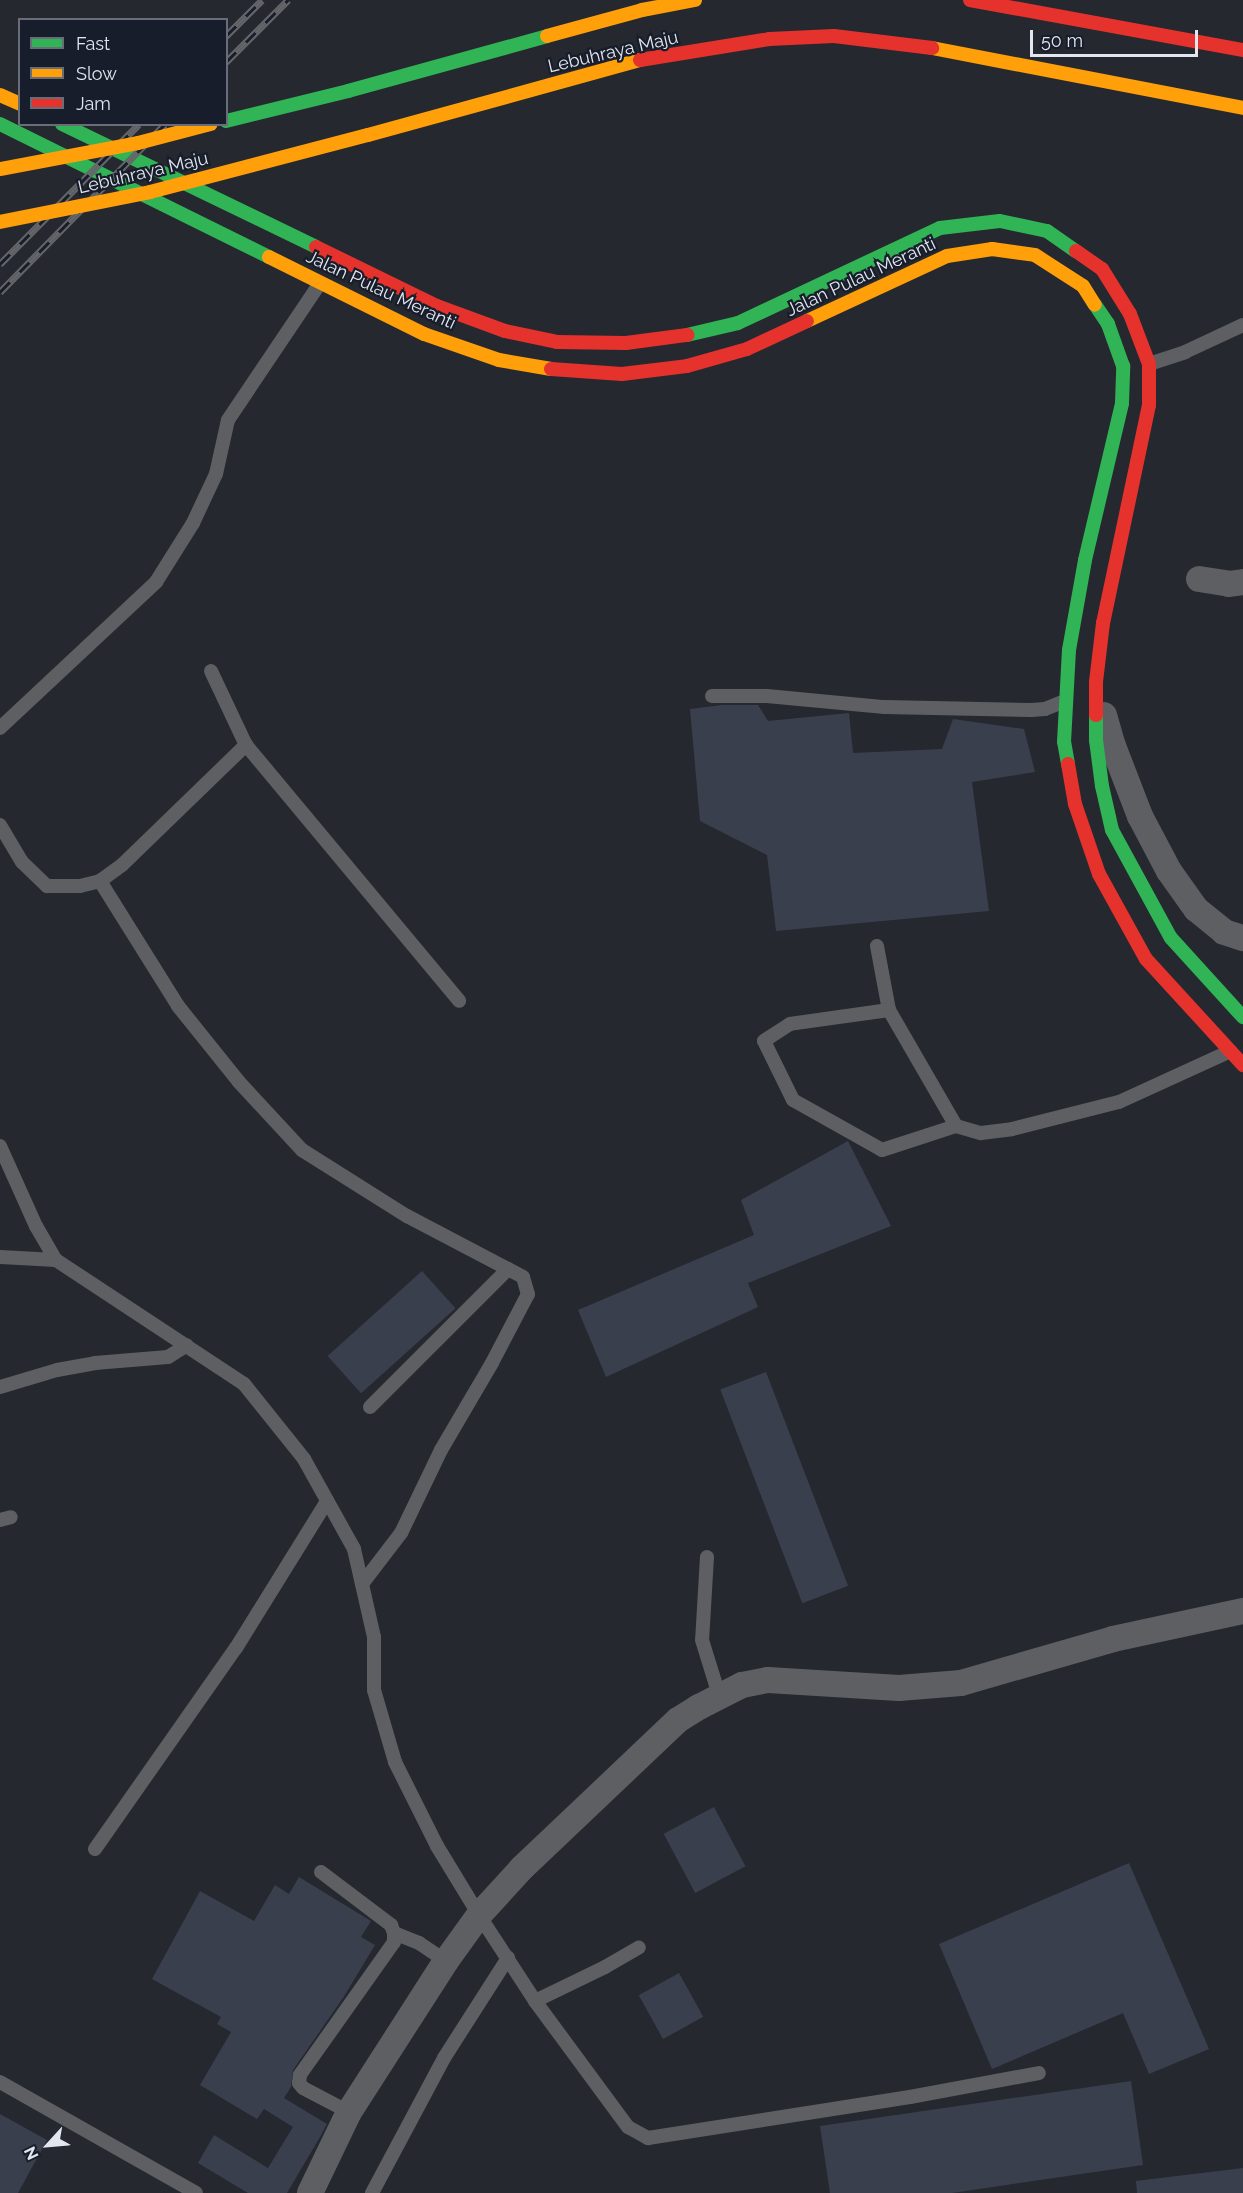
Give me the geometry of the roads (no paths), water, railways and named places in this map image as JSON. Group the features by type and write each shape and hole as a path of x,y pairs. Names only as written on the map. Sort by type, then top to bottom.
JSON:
{"main road":[{"name":"Lebuhraya Maju","path":"228,121 348,91 642,10 695,0"},
{"path":"970,0 1243,50"},
{"name":"Lebuhraya Maju","path":"0,222 150,192 645,59 769,39 834,36 908,43 1243,108"},
{"path":"0,95 18,103"},
{"name":"Jalan Pulau Meranti","path":"0,124 424,334 499,360 554,369 622,374 687,366 747,349 947,256 992,249 1035,255 1083,286 1108,324 1123,366 1122,403 1085,560 1069,650 1064,742 1075,804 1099,874 1146,959 1228,1052 1243,1065"},
{"name":"Jalan Pulau Meranti","path":"66,126 437,306 505,331 557,342 627,343 686,335 738,323 940,228 1000,221 1047,231 1102,269 1130,314 1149,364 1149,405 1114,568 1096,682 1096,740 1102,786 1112,830 1171,938 1243,1017"},
{"name":"Lebuhraya Maju","path":"0,169 138,142 203,126"}],"street":[{"path":"1199,579 1229,584 1243,582"},
{"path":"1096,682 1113,746 1140,816 1169,871 1196,909 1224,932 1243,938"},
{"path":"310,2193 349,2112 446,1960 479,1915 522,1868 678,1720 719,1695 742,1685 768,1680 899,1688 962,1683 1113,1639 1243,1611"}],"lane":[{"path":"0,728 156,582 193,524 216,474 228,420 321,283"},
{"path":"1149,364 1185,352 1243,325"},
{"path":"211,671 246,745 459,1001"},
{"path":"712,696 767,696 884,707 1031,710 1045,709 1065,701"},
{"path":"0,825 22,862 47,886 80,886 100,881 122,865 246,745"},
{"path":"100,881 178,1006 239,1082 302,1150 407,1216 524,1277 528,1294 441,1450 401,1533 362,1584"},
{"path":"877,946 889,1010 956,1126"},
{"path":"889,1010 790,1024 764,1041 793,1100 882,1150 956,1126 981,1132 1012,1129 1119,1102 1228,1052"},
{"path":"0,1146 36,1226 56,1260 244,1384 304,1459 354,1549 374,1636 374,1690 395,1762 437,1846 479,1915 536,2001 628,2127 648,2138 910,2097 1039,2073"},
{"path":"0,1257 56,1260"},
{"path":"370,1407 508,1269"},
{"path":"0,1387 57,1370 95,1363 168,1357 187,1346"},
{"path":"95,1849 236,1648 327,1501"},
{"path":"707,1557 702,1640 719,1695"},
{"path":"321,1872 391,1925 394,1933 394,1942 300,2075 299,2083 303,2088 349,2112"},
{"path":"394,1933 419,1943 446,1960"},
{"path":"536,2001 587,1977 639,1947"},
{"path":"372,2193 444,2058 508,1958"},
{"path":"0,2082 196,2193"}],"railway":[{"path":"228,34 262,0"},
{"path":"228,60 288,0"},
{"path":"0,264 137,126"},
{"path":"0,292 163,126"}]}
